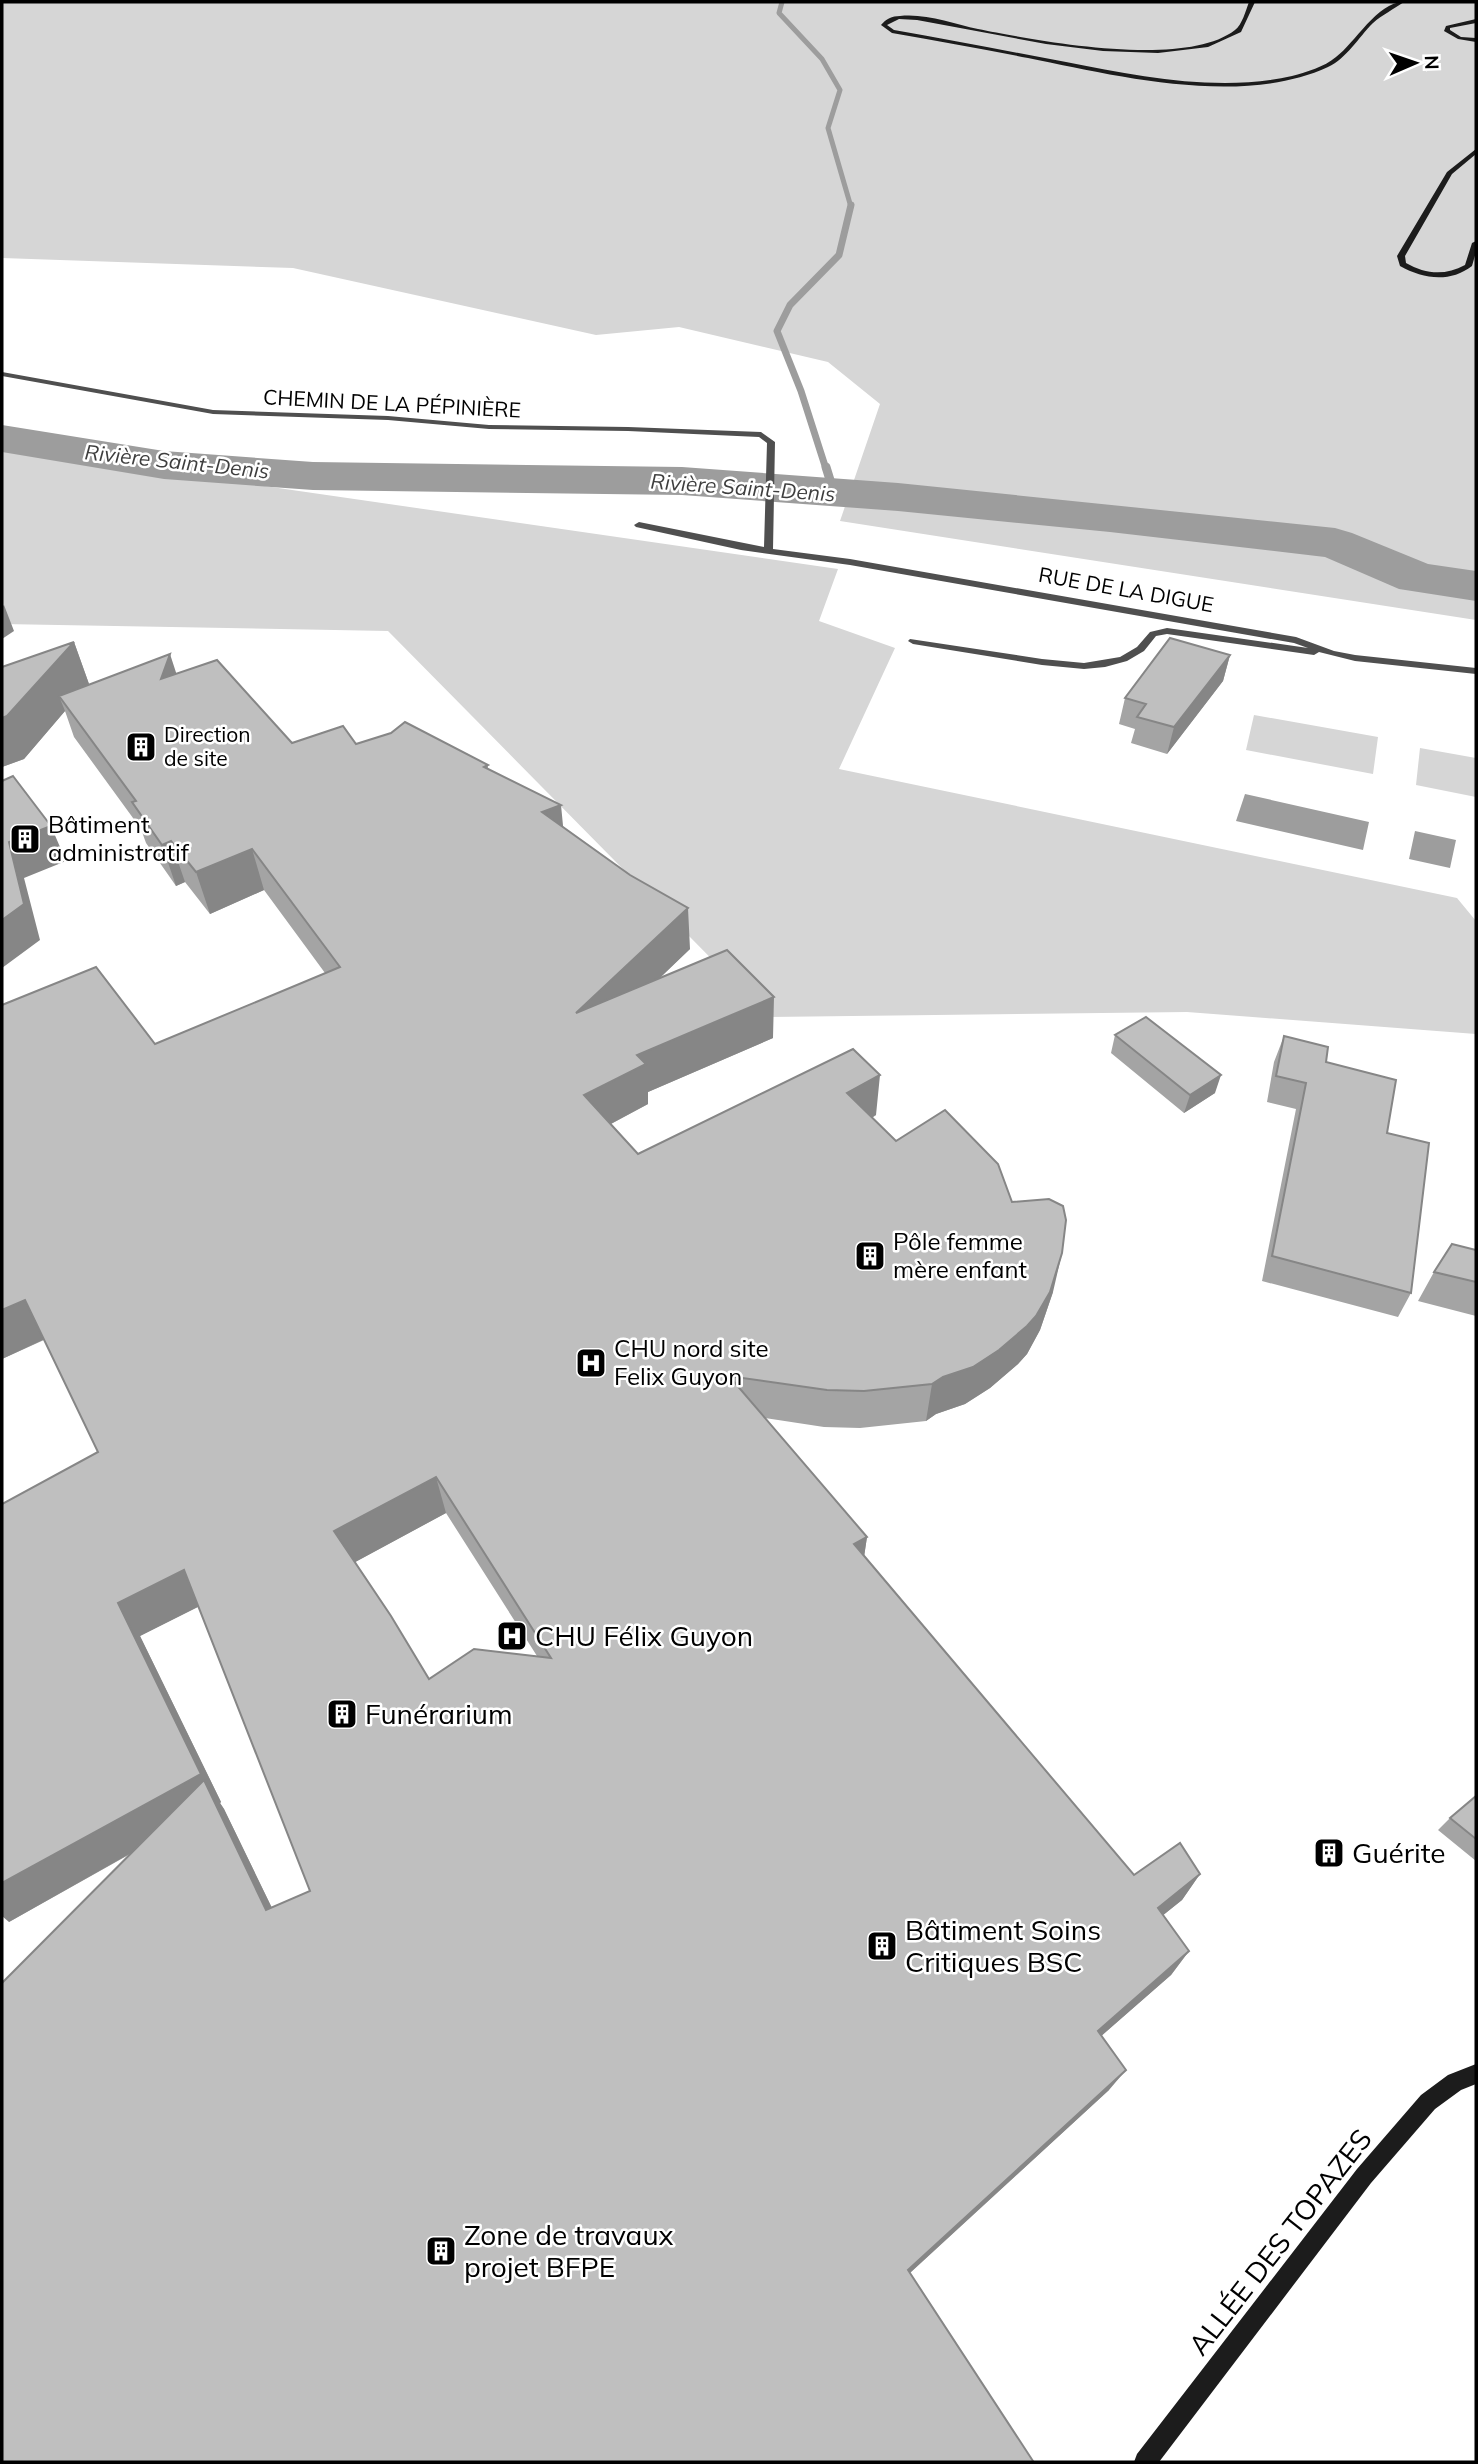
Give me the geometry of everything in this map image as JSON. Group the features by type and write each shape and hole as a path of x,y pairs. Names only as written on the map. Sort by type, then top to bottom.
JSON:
{"main road":[{"path":"1252,2 1250,18 1233,33 1209,44 1160,51 1114,52 1068,47 917,18 896,18 884,25 892,31 1139,76 1200,82 1266,81 1296,76 1326,66 1346,52 1368,25 1401,2"},
{"path":"1476,21 1448,27 1447,31 1460,38 1476,40"},
{"path":"1476,151 1449,173 1401,256 1403,264 1411,270 1450,275 1468,266 1476,243"},
{"name":"ALLÉE DES TOPAZES","path":"1145,2462 1364,2176 1429,2102 1455,2082 1476,2074"}],"street":[{"name":"CHEMIN DE LA PÉPINIÈRE","path":"2,374 214,412 388,418 489,427 747,433 768,438 771,442 768,547"},
{"name":"RUE DE LA DIGUE","path":"639,525 1153,613 1296,640 1332,654 1476,671"},
{"path":"913,642 1068,666 1120,660 1135,654 1146,645 1153,634 1167,631 1332,654"}],"shaded area":[{"path":"2,2 1476,2 1476,620 840,521 880,404 828,362 679,327 596,335 293,268 2,258"},
{"path":"2,448 838,569 819,621 895,648 839,769 1457,898 1476,921 1476,1034 1187,1012 769,1017 388,631 2,624"},
{"path":"1254,715 1378,737 1373,774 1246,750"},
{"path":"1420,748 1476,758 1476,797 1416,785"},
{"path":"1245,794 1369,822 1363,850 1236,821"},
{"path":"1415,831 1456,840 1450,868 1409,859"}],"building":[{"path":"1170,638 1230,655 1174,727 1137,717 1146,704 1125,698"},
{"path":"74,642 7,716 2,718 2,667"},
{"name":"CHU Félix Guyon","path":"170,654 161,679 217,660 292,743 343,726 356,744 391,733 405,722 488,765 484,767 561,805 542,812 630,875 688,908 576,1013 727,950 774,997 637,1055 646,1064 584,1095 638,1154 853,1049 880,1075 847,1093 896,1141 945,1110 998,1164 1012,1202 1049,1199 1063,1206 1066,1220 1062,1253 1050,1292 1027,1326 999,1350 973,1367 943,1377 932,1384 864,1391 827,1390 729,1376 867,1537 854,1544 1134,1875 1180,1843 1200,1874 1158,1908 1189,1951 1098,2031 1126,2070 908,2270 1033,2461 2,2462 2,1983 204,1780 266,1910 310,1891 184,1570 118,1603 201,1774 2,1883 2,1504 98,1452 25,1300 2,1310 2,1005 96,967 155,1044 340,967 252,849 196,872 171,841 162,845 132,802 136,801 59,696","holes":["436,1477 551,1658 474,1649 429,1679 334,1531"]},
{"path":"13,776 51,826 9,842 24,904 2,920 2,781"},
{"path":"1146,1017 1221,1075 1190,1095 1115,1035"},
{"path":"1284,1036 1328,1047 1326,1062 1396,1080 1387,1133 1429,1143 1411,1293 1272,1256 1306,1083 1276,1076"},
{"path":"1452,1244 1476,1250 1476,1282 1434,1272"},
{"path":"1476,1796 1476,1839 1450,1818"}],"waterway":[{"path":"782,2 779,13 822,59 840,90 828,128 851,206"},
{"path":"826,469 801,391 777,331 790,305 839,255 851,206"},
{"name":"Rivière Saint-Denis","path":"2,439 164,465 313,476 682,481 898,497 1110,518 1335,543 1417,578 1476,586"},
{"path":"826,467 834,493"}],"place":[{"name":"Direction de site","path":"141,747"},
{"name":"Bâtiment administratif","path":"25,839"},
{"name":"Pôle femme mère enfant","path":"870,1256"},
{"name":"CHU nord site Felix Guyon","path":"591,1363"},
{"name":"CHU Félix Guyon","path":"512,1636"},
{"name":"Funérarium","path":"342,1714"},
{"name":"Guérite","path":"1329,1853"},
{"name":"Bâtiment Soins Critiques BSC","path":"882,1946"},
{"name":"Zone de travaux projet BFPE","path":"441,2251"}]}
